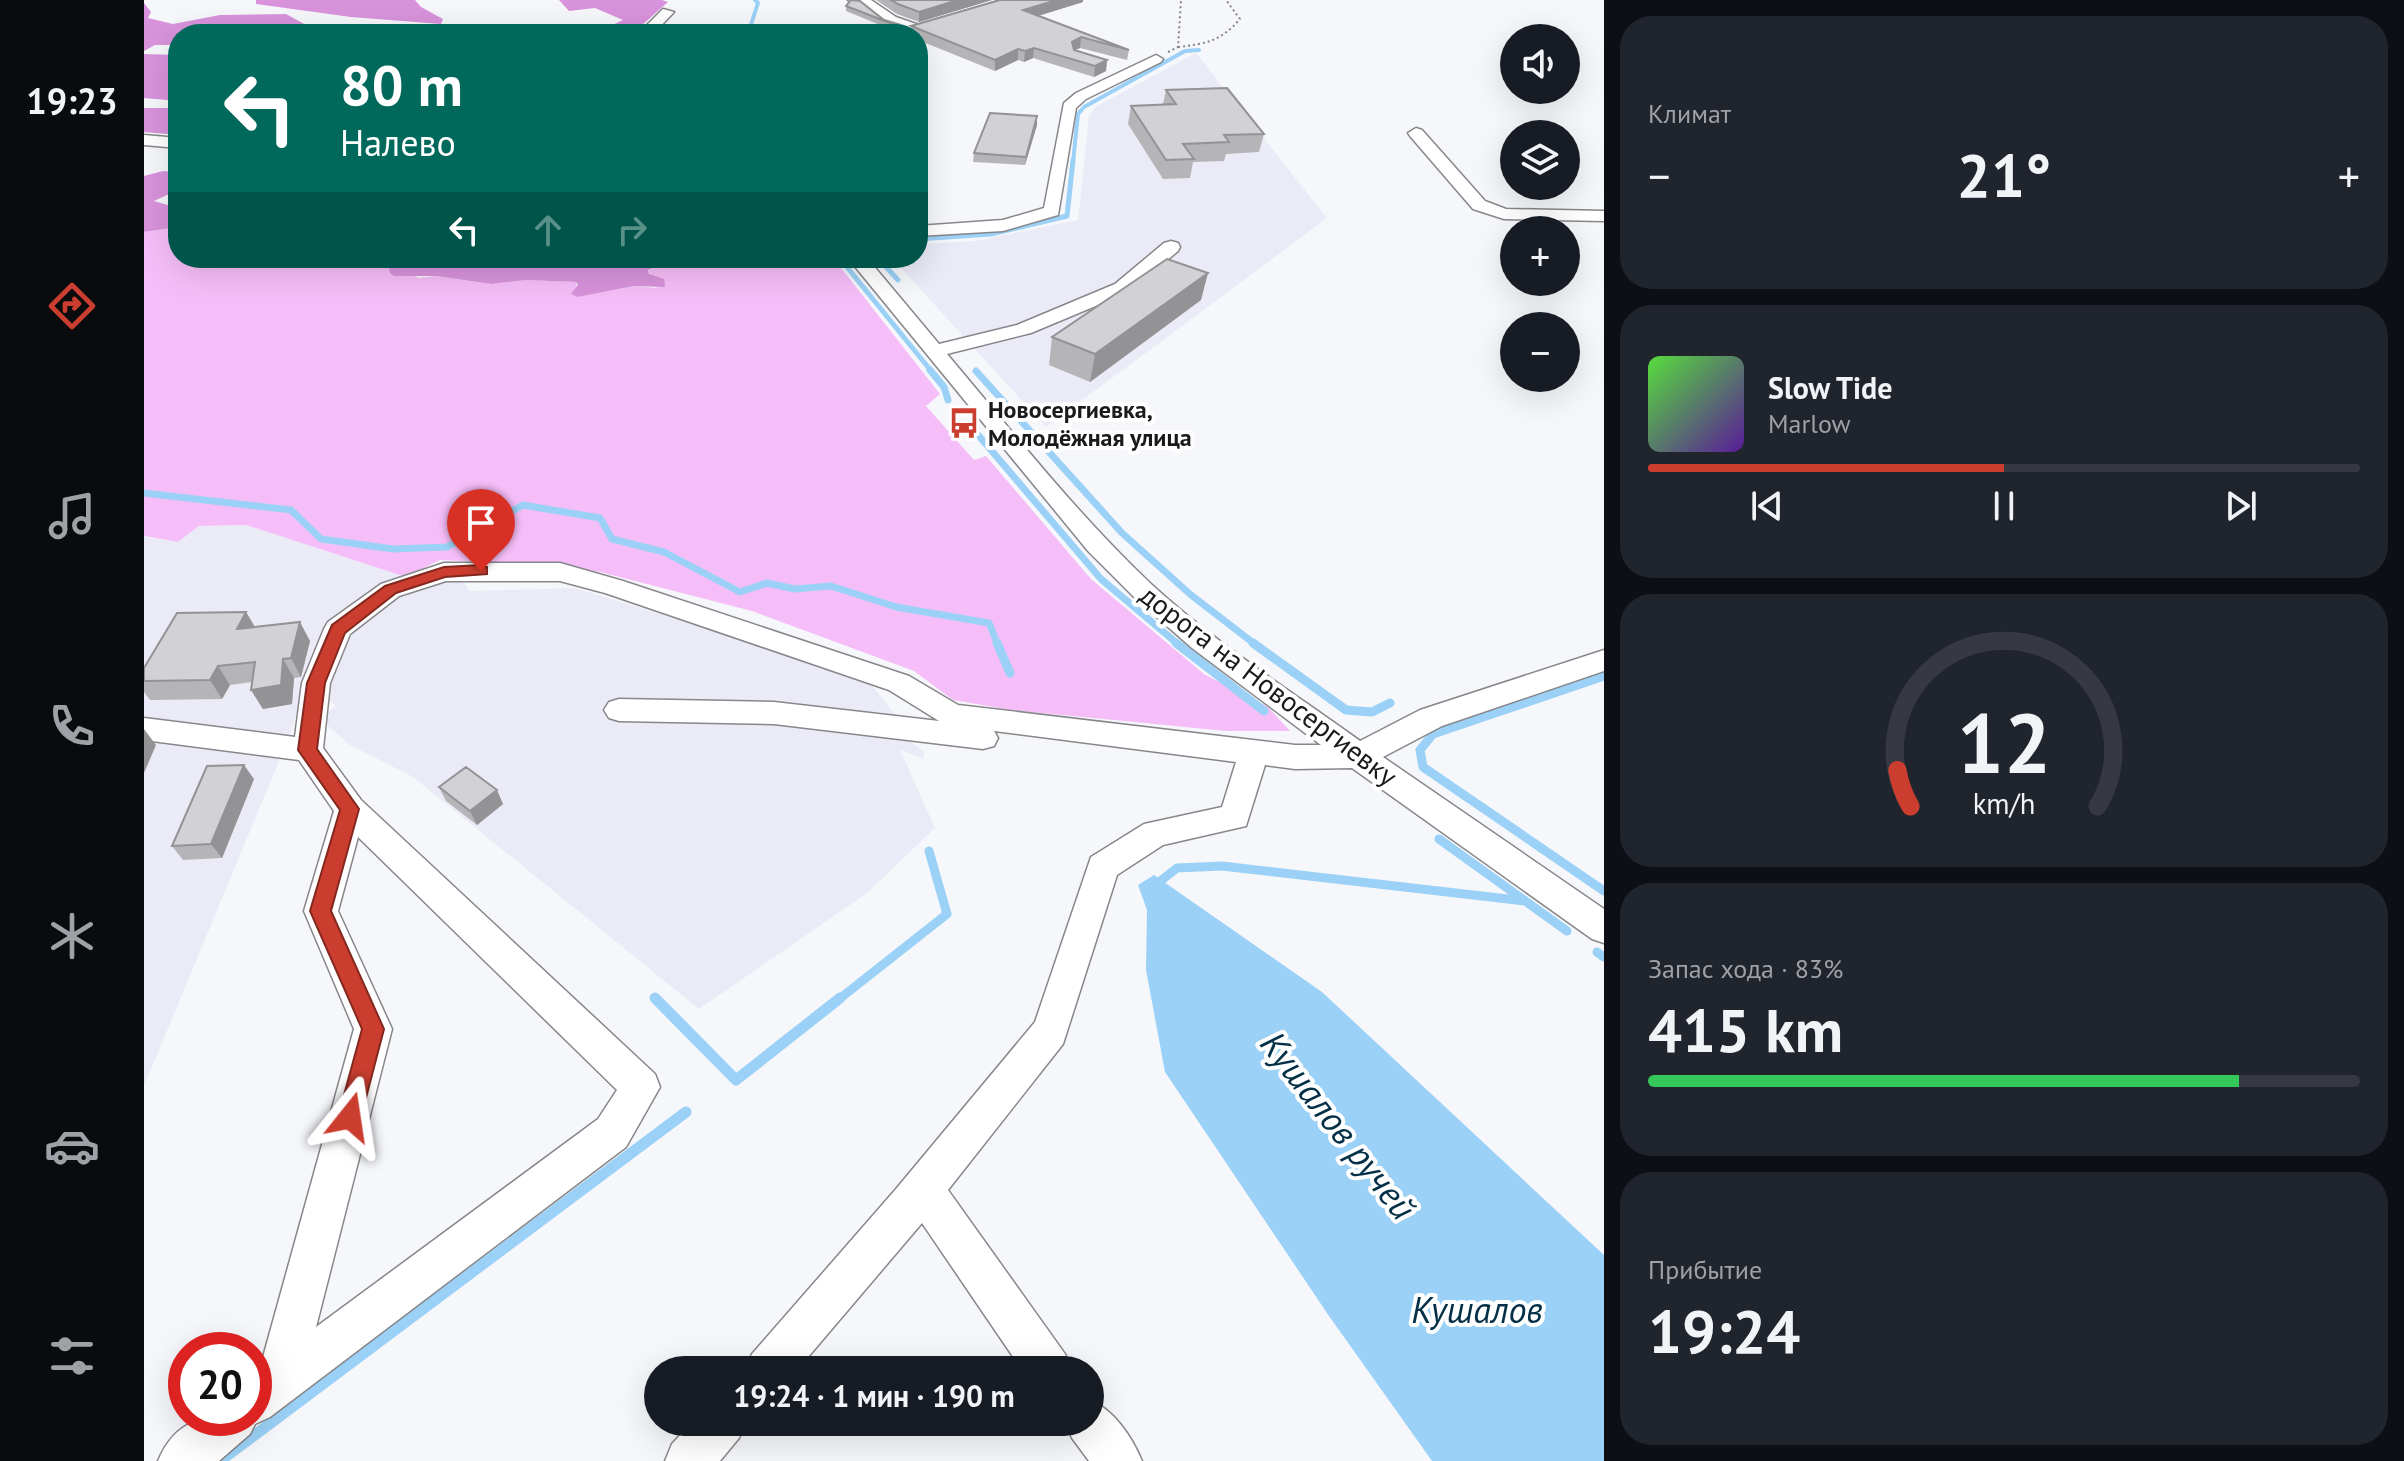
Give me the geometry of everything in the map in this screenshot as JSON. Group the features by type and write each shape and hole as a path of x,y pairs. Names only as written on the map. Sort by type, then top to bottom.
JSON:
{"street":[{"path":"854,0 864,0 891,20 903,24"},
{"path":"928,26 1016,0"},
{"path":"655,24 668,12"},
{"path":"928,231 973,230 1039,217 1052,211 1069,106 1081,96 1156,59"},
{"path":"1105,63 1132,71"},
{"path":"1416,133 1479,205 1504,214 1604,216"},
{"path":"144,140 168,142"},
{"path":"934,351 1024,329 1122,288 1171,247"},
{"name":"дорога на Новосергиевку","path":"865,268 1097,545 1143,591 1202,641 1358,756 1604,928"},
{"path":"272,1387 612,1133 641,1087 350,809 308,750 316,683 338,629 390,590 444,572 560,572 614,587 899,683 952,715 1295,757 1358,756 1431,718 1604,660"},
{"path":"619,710 774,713 944,735 1250,765 1295,757"},
{"path":"144,729 308,750"},
{"path":"780,1356 923,1190 1050,1032 1103,867 1155,833 1235,817 1250,765"},
{"path":"272,1371 373,1029 321,911 350,809"},
{"path":"923,1190 1039,1356"},
{"path":"182,1461 212,1436"},
{"path":"689,1461 711,1436"},
{"path":"1099,1436 1118,1461"}],"path":[{"path":"1178,47 1181,0"},
{"path":"1156,59 1178,47 1217,42 1225,36 1240,19 1226,0"}],"shaded area":[{"path":"256,0 415,0 421,7 443,19 441,24 351,17 256,4"},
{"path":"559,0 668,2 643,24 615,24 623,20 595,8 569,11"},
{"path":"144,3 151,12 148,18 173,24 168,24 168,45 155,45 144,51"},
{"path":"286,14 304,24 173,24 220,15"},
{"path":"1196,53 1327,218 1046,427 901,268 928,268 928,243 976,241 1078,220 1089,117 1095,107"},
{"path":"144,54 168,55 168,100 144,98"},
{"path":"144,108 168,108 168,134 144,132"},
{"path":"168,171 168,195 154,201 168,205 168,228 144,232 144,176"},
{"path":"168,228 168,268 399,268 419,278 435,276 491,284 526,280 576,282 578,297 634,286 657,288 648,270 657,268 841,268 940,394 926,406 974,460 986,456 1091,579 1204,674 1268,707 1290,731 1226,731 1011,710 953,700 914,671 752,611 600,572 440,560 406,577 246,525 199,526 178,542 144,536 144,232"},
{"path":"389,268 655,268 648,270 649,274 664,279 665,287 634,286 578,297 571,294 578,285 576,282 526,280 491,284 436,276 394,276"},
{"path":"246,525 406,577 393,584 306,685 289,737 144,1086 144,537 178,542 198,526"},
{"path":"461,579 469,591 575,588 865,676 907,730 901,734 924,752 923,758 900,750 935,828 867,893 699,1009 413,777 350,745 319,718 336,706 324,696 347,629 385,600 431,583"}],"water":[{"name":"Кушалов","path":"1154,875 1322,992 1604,1255 1604,1461 1432,1461 1329,1316 1165,1072 1146,970 1147,910 1138,885"}],"building":[{"path":"851,0 860,1 884,20 898,24 892,24 846,6"},
{"path":"891,0 958,0 919,12"},
{"path":"1000,0 1057,0 1023,10 1129,50 1081,37 1072,42 1074,50 1107,60 1095,66 1034,48 1025,51 1018,49 995,60 928,33 928,24 918,24"},
{"path":"1227,88 1264,134 1224,135 1229,142 1183,144 1194,159 1166,160 1131,106 1176,104 1166,90"},
{"path":"990,113 1037,116 1026,157 974,153"},
{"path":"1167,259 1208,273 1095,354 1052,337"},
{"path":"246,612 237,629 300,622 291,658 283,659 281,685 251,690 255,662 218,666 210,680 144,681 144,668 177,613"},
{"path":"244,765 211,844 172,846 207,766"},
{"path":"466,767 497,790 470,811 439,787"}],"waterway":[{"path":"751,24 758,3 755,0"},
{"path":"1073,162 1078,114 1084,107 1185,51 1199,50"},
{"path":"928,238 991,234 1067,216 1073,160"},
{"path":"848,268 932,372"},
{"path":"887,268 898,280"},
{"path":"930,370 944,387 948,400"},
{"path":"976,371 1122,533 1191,595 1256,645"},
{"path":"979,436 1101,579 1179,645"},
{"name":"Кушалов ручей","path":"144,493 291,510 321,539 393,549 447,547 523,505 600,518 612,539 664,552 740,592 767,583 795,589 831,586 896,607 989,623 998,645"},
{"name":"Кушалов ручей","path":"997,643 1010,673"},
{"path":"1176,643 1264,711"},
{"path":"1253,643 1346,710 1372,712 1390,703"},
{"path":"1604,676 1433,734 1420,750 1423,767 1604,891"},
{"path":"1439,839 1567,931"},
{"path":"838,1000 947,914 929,851"},
{"path":"1154,886 1177,868 1222,866 1525,901"},
{"path":"1597,952 1604,957"},
{"path":"655,998 736,1080 840,998"},
{"path":"220,1461 686,1112"}],"place":[{"name":"Новосергиевка, Молодёжная улица","path":"964,423"}],"route":[{"path":"350,1117 373,1029 321,911 350,809 308,750 316,683 338,629 390,590 444,572 481,571"}]}
